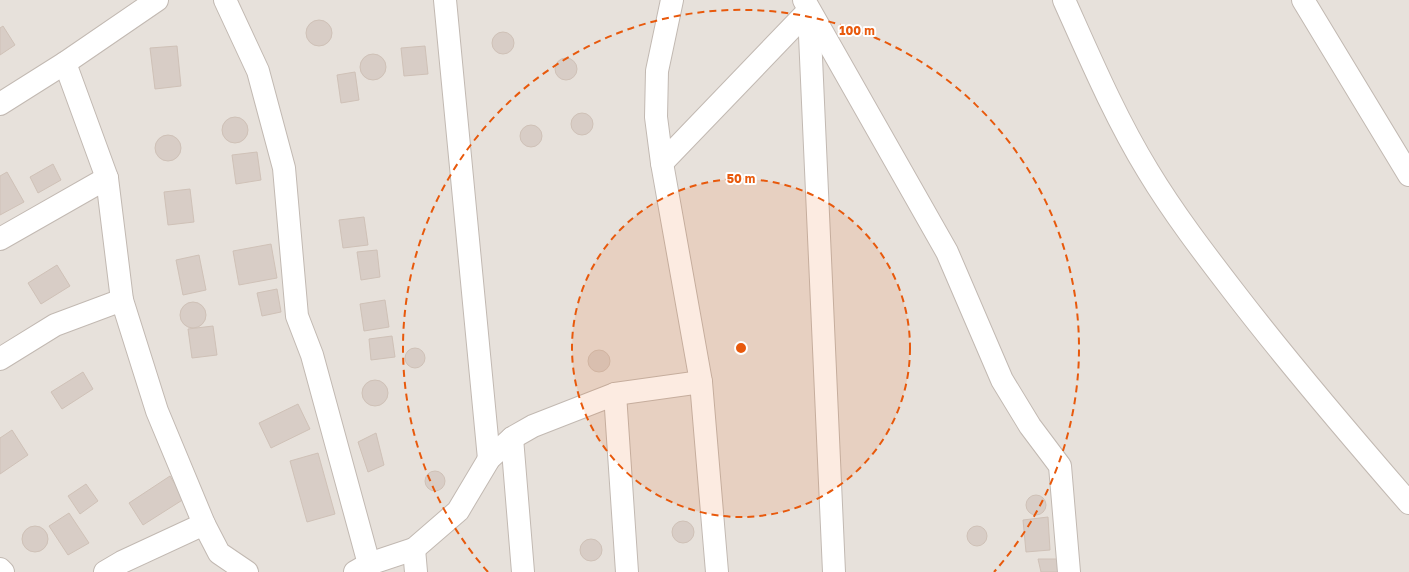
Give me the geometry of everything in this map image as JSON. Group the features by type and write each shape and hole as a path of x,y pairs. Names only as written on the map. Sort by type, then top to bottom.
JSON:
{"street":[{"path":"0,104 65,63 157,0"},
{"path":"225,0 258,71 284,168 297,316 312,356 362,568 414,549 458,511 489,459 512,438 533,426 615,394 702,382"},
{"path":"446,0 489,459"},
{"path":"672,0 657,71 656,117 662,163 702,382 717,572"},
{"path":"1064,0 1118,118 1148,172 1180,221 1265,333 1327,409 1409,503"},
{"path":"1303,0 1409,175"},
{"path":"662,163 806,5"},
{"path":"806,5 834,572"},
{"path":"806,5 947,252 1002,380 1030,426 1060,466 1069,572"},
{"path":"65,63 107,178 122,300 157,411 204,524 219,553 247,572"},
{"path":"0,239 107,178"},
{"path":"0,358 55,325 122,300"},
{"path":"615,394 627,572"},
{"path":"512,438 523,572"},
{"path":"105,572 122,562 204,524"},
{"path":"414,549 416,572"},
{"path":"0,569 3,572"}],"shaded area":[{"path":"0,0 1409,0 1409,572 0,572"}],"building":[{"path":"319,20 328,24 332,33 328,42 319,46 310,42 306,33 310,24"},
{"path":"3,26 15,45 0,55 0,28"},
{"path":"503,32 507,33 513,39 513,47 507,53 503,54 499,53 493,47 492,43 493,39 499,33"},
{"path":"177,46 181,86 155,89 150,48"},
{"path":"425,46 428,74 404,76 401,48"},
{"path":"373,54 382,58 386,67 382,76 373,80 364,76 360,67 364,58"},
{"path":"566,58 574,61 577,69 574,77 566,80 558,77 555,69 558,61"},
{"path":"355,72 359,100 341,103 337,75"},
{"path":"582,113 586,114 592,120 592,128 586,134 582,135 578,134 572,128 571,124 572,120 578,114"},
{"path":"235,117 244,121 248,130 244,139 235,143 226,139 222,130 226,121"},
{"path":"531,125 535,126 541,132 541,140 535,146 531,147 527,146 521,140 520,136 521,132 527,126"},
{"path":"168,135 177,139 181,148 177,157 168,161 159,157 155,148 159,139"},
{"path":"257,152 261,180 236,184 232,155"},
{"path":"53,164 61,180 38,193 30,177"},
{"path":"7,172 24,202 0,215 0,176"},
{"path":"190,189 194,222 168,225 164,192"},
{"path":"364,217 368,245 343,248 339,220"},
{"path":"271,244 277,278 239,285 233,251"},
{"path":"377,250 380,277 361,280 357,252"},
{"path":"199,255 206,290 183,295 176,260"},
{"path":"57,265 70,286 41,304 28,283"},
{"path":"277,289 281,312 262,316 257,293"},
{"path":"385,300 389,327 364,331 360,304"},
{"path":"193,302 202,306 206,315 202,324 193,328 184,324 180,315 184,306"},
{"path":"213,326 217,355 192,358 188,329"},
{"path":"392,336 395,357 371,360 369,339"},
{"path":"415,348 422,351 425,358 422,365 415,368 408,365 405,358 408,351"},
{"path":"599,350 603,351 609,357 609,365 603,371 599,372 595,371 589,365 588,361 589,357 595,351"},
{"path":"83,372 93,389 62,409 51,392"},
{"path":"375,380 384,384 388,393 384,402 375,406 366,402 362,393 366,384"},
{"path":"298,404 310,429 271,448 259,423"},
{"path":"12,430 28,455 0,474 0,438"},
{"path":"376,433 384,465 368,472 358,442"},
{"path":"318,453 335,514 307,522 290,461"},
{"path":"435,471 442,474 445,481 442,488 435,491 428,488 425,481 428,474"},
{"path":"170,476 184,499 143,525 129,503"},
{"path":"86,484 98,501 80,514 68,496"},
{"path":"1036,495 1043,498 1046,505 1043,512 1036,515 1029,512 1026,505 1029,498"},
{"path":"69,513 89,543 68,555 49,526"},
{"path":"1048,517 1050,550 1026,552 1023,520"},
{"path":"683,521 687,522 693,528 693,536 687,542 683,543 679,542 673,536 672,532 673,528 679,522"},
{"path":"35,526 44,530 48,539 44,548 35,552 26,548 22,539 26,530"},
{"path":"977,526 984,529 987,536 984,543 977,546 970,543 967,536 970,529"},
{"path":"591,539 595,540 601,546 601,554 595,560 591,561 587,560 581,554 580,550 581,546 587,540"},
{"path":"1038,559 1060,559 1060,572 1041,572"}]}
